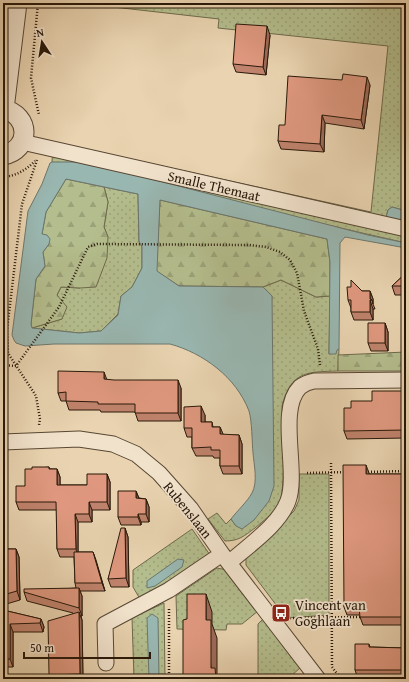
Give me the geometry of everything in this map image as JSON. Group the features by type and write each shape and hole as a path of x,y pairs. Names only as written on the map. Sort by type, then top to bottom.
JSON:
{"street":[{"path":"3,156 17,149 22,142 24,135 24,128 17,115 11,111 3,109 17,3"},
{"name":"Smalle Themaat","path":"22,142 406,230"},
{"path":"106,663 105,624 226,558 268,528 282,512 290,494 291,473 289,415 292,401 300,387 314,381 327,380 406,380"},
{"name":"Rubenslaan","path":"3,442 79,439 113,444 136,454 159,474 190,509 318,679"}],"path":[{"path":"38,3 31,78 39,118"},
{"path":"37,158 22,204 7,330 8,353 36,396 40,419 38,440"},
{"path":"16,366 59,307 88,247 97,244 249,245 266,247 280,252 290,260 297,273 304,311 318,349 320,369 327,380"},
{"path":"3,365 16,366"},
{"path":"331,463 332,667 341,679"},
{"path":"361,472 406,471"},
{"path":"291,473 354,472"},
{"path":"398,472 398,479"},
{"path":"169,590 169,679"},
{"path":"272,618 369,616"}],"green space":[{"path":"78,3 406,3 406,211 392,207 388,210 386,217 406,225 406,243 52,162 53,142 371,212 388,46 218,28 219,19"},
{"path":"66,179 104,187 108,202 104,227 108,237 107,258 96,287 61,287 57,295 67,307 62,319 32,328 31,324 36,279 45,267 43,252 49,244 42,234 46,212"},
{"path":"104,187 138,194 139,241 142,247 142,268 132,287 121,296 118,314 101,331 79,333 32,328 62,319 57,295 61,287 80,288 108,237 104,227 108,202"},
{"path":"160,200 327,239 330,262 330,296 316,297 281,280 263,287 179,286 156,271"},
{"path":"281,280 316,297 330,296 329,354 339,349 338,371 309,373 296,380 290,386 282,406 283,486 279,504 268,517 241,538 225,541 208,519 217,513 226,524 231,519 236,526 254,520 272,296 263,287"},
{"path":"406,352 406,371 338,371 338,355"},
{"path":"299,474 329,474 329,615 286,618 246,565 246,559 294,511 299,500"},
{"path":"192,529 210,555 155,591 140,599 133,587 133,570"},
{"path":"217,568 227,570 258,611 242,624 227,624 226,630 177,629 176,596"},
{"path":"164,603 165,679 134,679 132,618"},
{"path":"263,619 301,667 291,676 258,676 258,624"}],"water":[{"path":"76,162 132,174 368,235 406,243 406,248 345,237 340,243 339,349 337,350 336,354 329,354 330,262 327,239 160,200 157,271 179,286 263,287 272,296 274,486 269,501 254,520 242,529 236,526 231,519 250,496 255,484 250,415 236,387 217,368 194,353 170,344 54,344 25,346 16,343 14,340 12,335 28,211 42,184 50,163","holes":["66,179 138,194 139,241 142,247 142,268 132,287 121,296 118,315 101,331 79,333 32,328 31,324 36,279 45,266 43,252 49,244 50,239 47,235 42,234 46,212"]},
{"path":"392,207 406,211 406,225 386,218 388,210"},
{"path":"178,559 184,560 182,567 155,586 147,588 147,581"},
{"path":"152,614 158,618 159,679 149,679 147,618"}],"building":[{"path":"236,24 267,26 263,67 233,64"},
{"path":"343,74 367,77 361,120 322,115 320,144 278,141 279,125 285,125 288,76 342,80"},
{"path":"406,273 406,286 392,286"},
{"path":"351,280 362,291 370,291 370,299 372,300 370,300 370,312 351,312 351,300 348,300 347,287 351,287"},
{"path":"406,286 406,308 405,308"},
{"path":"368,323 385,323 385,343 368,343"},
{"path":"58,371 104,372 104,379 114,380 178,380 178,413 135,413 135,404 98,404 98,402 66,401 66,392 58,393"},
{"path":"372,391 406,391 406,430 344,431 344,408 351,408 351,401 372,401"},
{"path":"201,406 201,422 212,422 212,427 220,427 220,434 239,435 239,466 220,466 220,450 211,450 211,447 192,448 192,428 184,428 184,407"},
{"path":"343,465 366,465 366,474 406,474 406,617 360,617 359,607 344,607"},
{"path":"32,467 49,467 49,469 57,469 57,485 87,485 87,474 107,474 107,502 89,502 89,514 75,514 76,549 57,549 56,502 16,502 16,486 25,486 25,469 32,469"},
{"path":"118,491 136,491 136,498 146,499 146,514 138,514 138,517 118,517"},
{"path":"121,528 125,528 126,578 108,579"},
{"path":"3,549 16,549 17,591 3,595"},
{"path":"74,552 93,552 102,583 75,583"},
{"path":"79,588 79,608 24,592 24,589"},
{"path":"187,594 206,594 206,620 211,620 211,668 215,668 216,679 183,679 183,620 187,619"},
{"path":"3,610 41,619 40,623 10,624 10,659 3,659"},
{"path":"79,612 80,674 49,675 48,621"},
{"path":"355,644 369,644 369,647 406,648 406,670 355,670"},
{"path":"84,676 120,676 120,679 84,679"}],"place":[{"name":"Vincent van Goghlaan","path":"281,613"}]}
